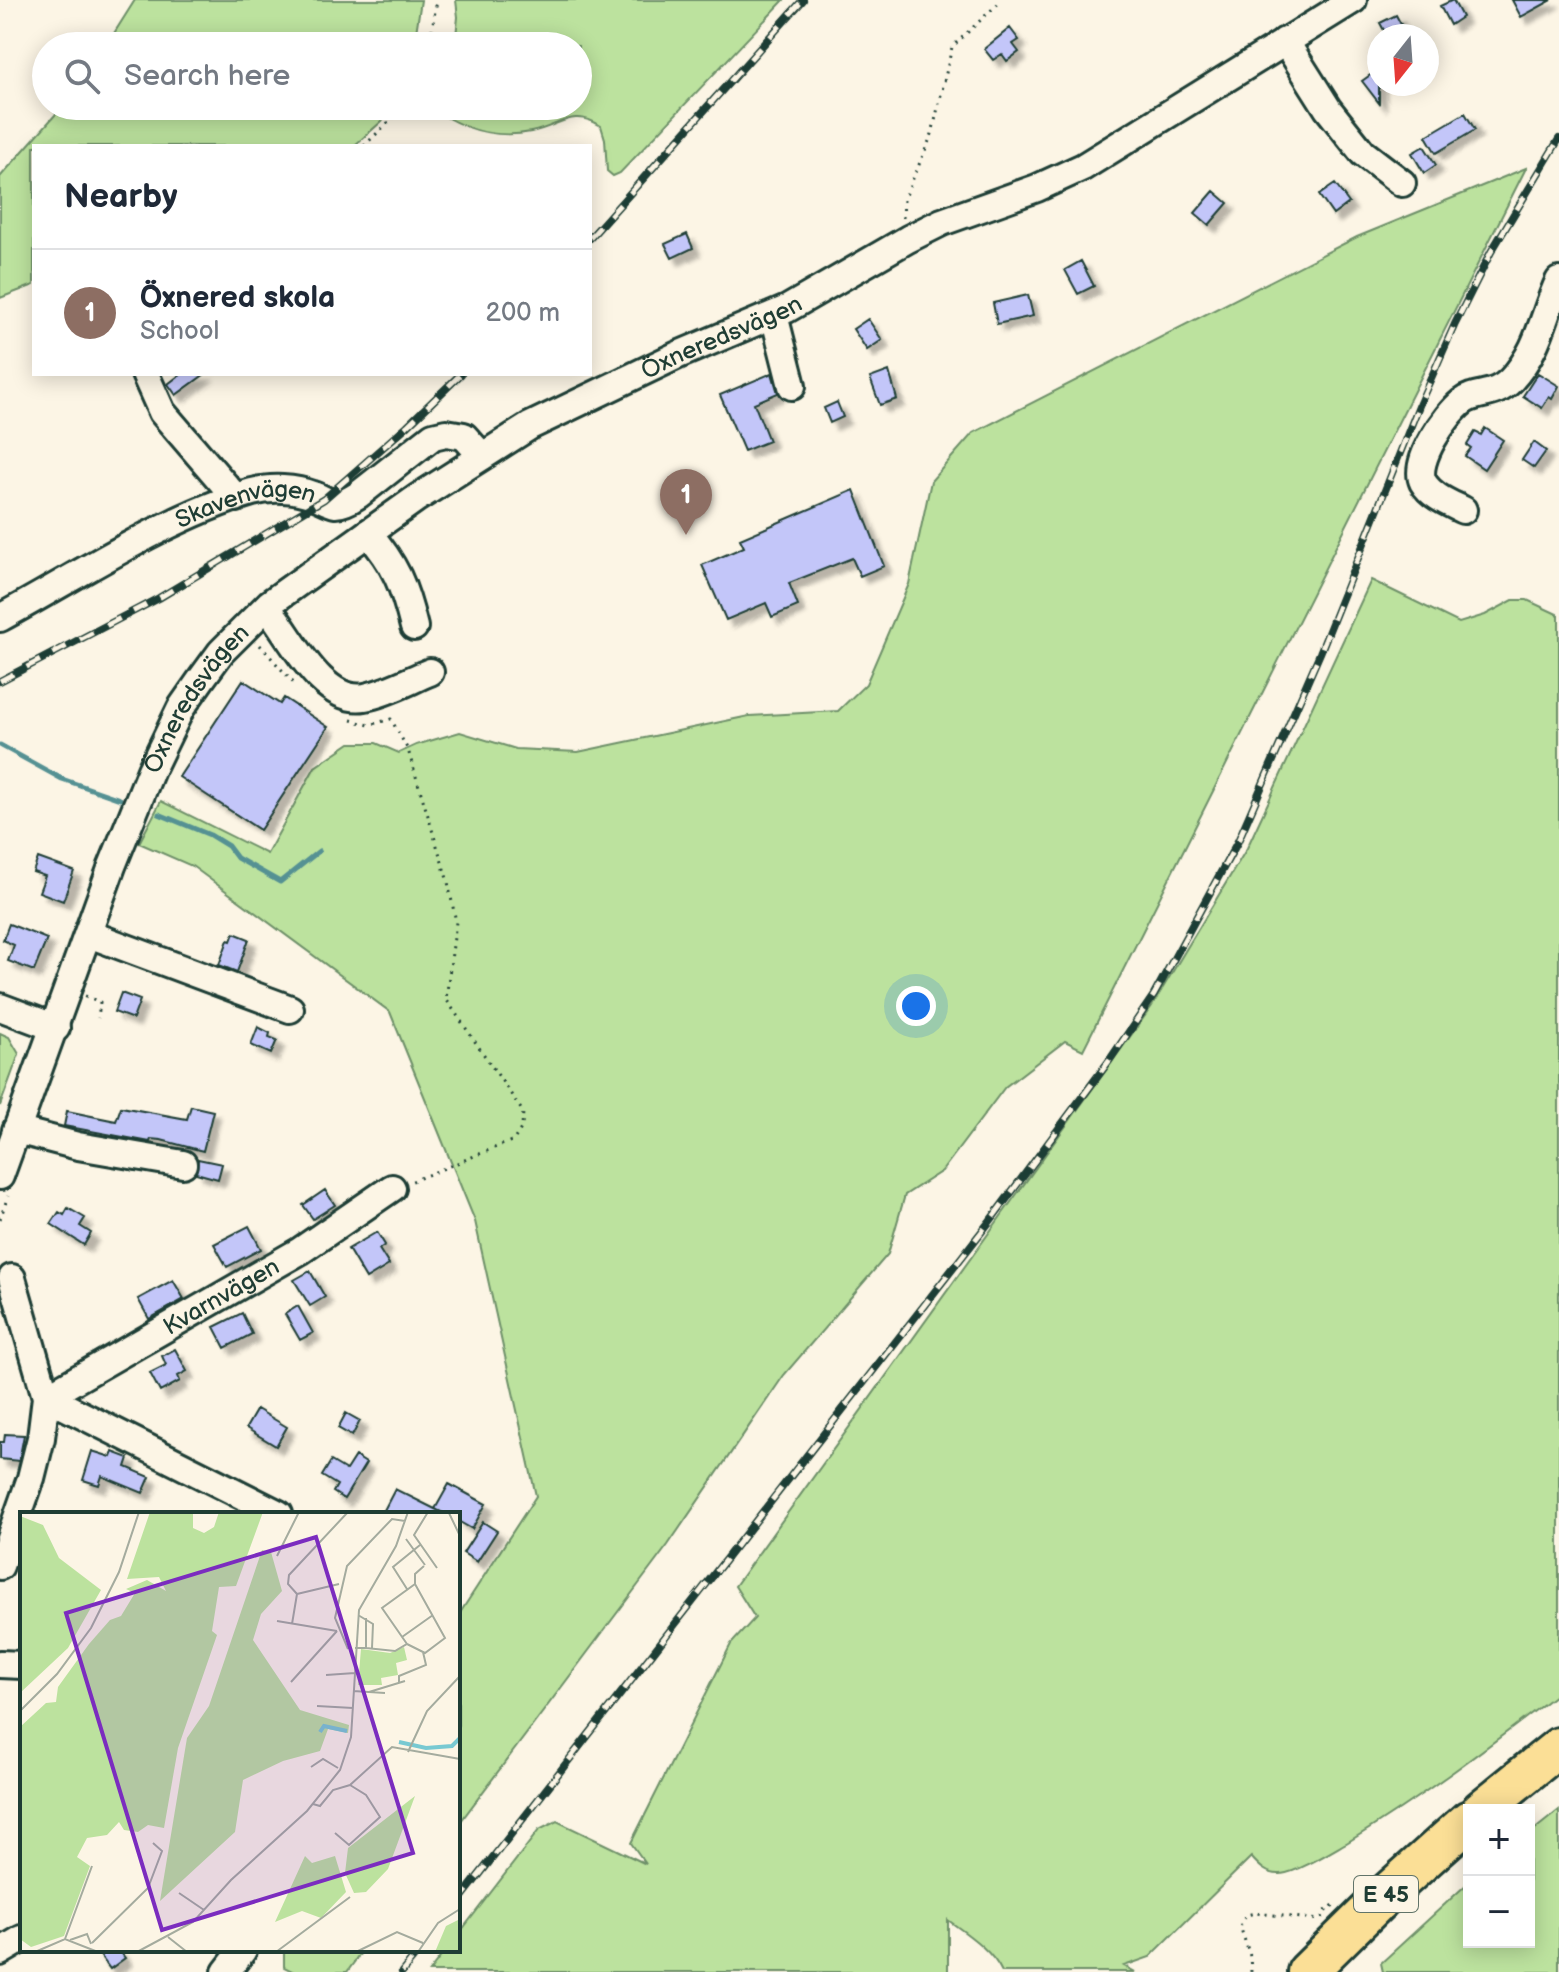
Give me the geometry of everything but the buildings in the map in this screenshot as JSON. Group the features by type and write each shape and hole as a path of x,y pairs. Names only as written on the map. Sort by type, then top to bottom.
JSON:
{"highway":[{"path":"1488,1804 1559,1747"},
{"path":"1515,1804 1559,1768"},
{"name":"E 45","path":"1307,1972 1385,1895 1463,1825"},
{"name":"E 45","path":"1330,1972 1400,1903 1463,1847"}],"street":[{"name":"Öxneredsvägen","path":"5,1182 16,1130 56,1028 112,866 151,770 181,708 202,678 230,643 270,603 368,533 530,426 600,391 774,315 942,222 1037,188 1083,167 1353,0"},
{"path":"1285,41 1328,109 1363,153 1402,183"},
{"path":"1463,510 1433,494 1422,480 1421,464 1426,450 1463,401 1493,394 1511,379 1534,348 1559,281"},
{"path":"774,315 792,386"},
{"path":"146,376 162,412 236,498"},
{"name":"Skavenvägen","path":"0,618 187,518 256,491 280,489 310,493 337,504 345,502 433,436 446,433 464,436 482,456"},
{"path":"368,533 391,560 398,574 414,627"},
{"path":"276,619 320,678 333,691 349,697 365,697 430,672"},
{"path":"89,934 290,1009"},
{"path":"0,1007 56,1028"},
{"path":"16,1130 78,1146 183,1164"},
{"name":"Kvarnvägen","path":"46,1397 300,1251 392,1188"},
{"path":"0,1566 31,1478 41,1438 46,1397 12,1278"},
{"path":"46,1397 275,1512"},
{"path":"0,1664 20,1665"},
{"path":"0,1952 20,1940"},
{"path":"226,1972 241,1952"}],"path":[{"path":"431,32 437,0"},
{"path":"903,218 904,200 932,134 952,47 1002,0"},
{"path":"366,144 391,120"},
{"path":"276,619 254,639 301,690"},
{"path":"345,718 369,725 391,719 408,750 448,882 456,922 446,999 523,1112 522,1127 514,1140 392,1188"},
{"path":"80,994 100,1002 98,1018"},
{"path":"0,1219 5,1182"},
{"path":"1251,1972 1250,1956 1240,1926 1246,1915 1255,1913 1321,1920"}],"green space":[{"path":"135,0 421,0 416,32 115,32"},
{"path":"456,0 784,0 620,173 613,176 607,171 601,126 588,120 592,120 592,32 456,32"},
{"path":"51,120 383,120 356,144 32,144 32,286 0,298 0,177"},
{"path":"452,120 566,120 541,130 509,134 466,127"},
{"path":"1526,168 1083,1050 1065,1041 1005,1087 942,1171 905,1195 888,1254 784,1375 668,1545 460,1822 460,1613 536,1496 475,1221 390,1012 192,866 139,843 161,801 267,854 315,767 350,743 376,743 399,753 460,732 516,749 578,752 749,716 838,711 866,684 909,584 931,481 973,433 1357,237"},
{"path":"1371,580 1459,623 1485,615 1513,600 1527,600 1559,615 1559,1692 1429,1789 1315,1861 1276,1874 1264,1869 1251,1857 1150,1957 1124,1966 1135,1972 1002,1972 986,1950 948,1920 948,1972 429,1972 444,1952 460,1952 460,1932 539,1830 557,1821 646,1864 631,1843 731,1644 755,1618 735,1586 1152,1006 1247,848"},
{"path":"0,1033 9,1037 19,1054 0,1106"},
{"path":"1559,1810 1559,1972 1383,1972 1381,1963 1463,1888 1463,1948 1535,1948 1535,1829"},
{"path":"284,1952 362,1952 347,1972 294,1972 284,1967"}],"waterway":[{"path":"0,745 62,779 120,799"},
{"path":"159,814 210,835 228,846 237,858 280,882 319,851"}],"railway":[{"path":"592,236 803,0"},
{"path":"460,1899 990,1221 1154,995 1238,841 1320,653 1455,324 1491,252 1559,139"},
{"path":"0,681 159,598 324,499 459,376"},
{"path":"402,1972 418,1952"}],"place":[{"name":"Öxnered skola","path":"686,535"}]}
